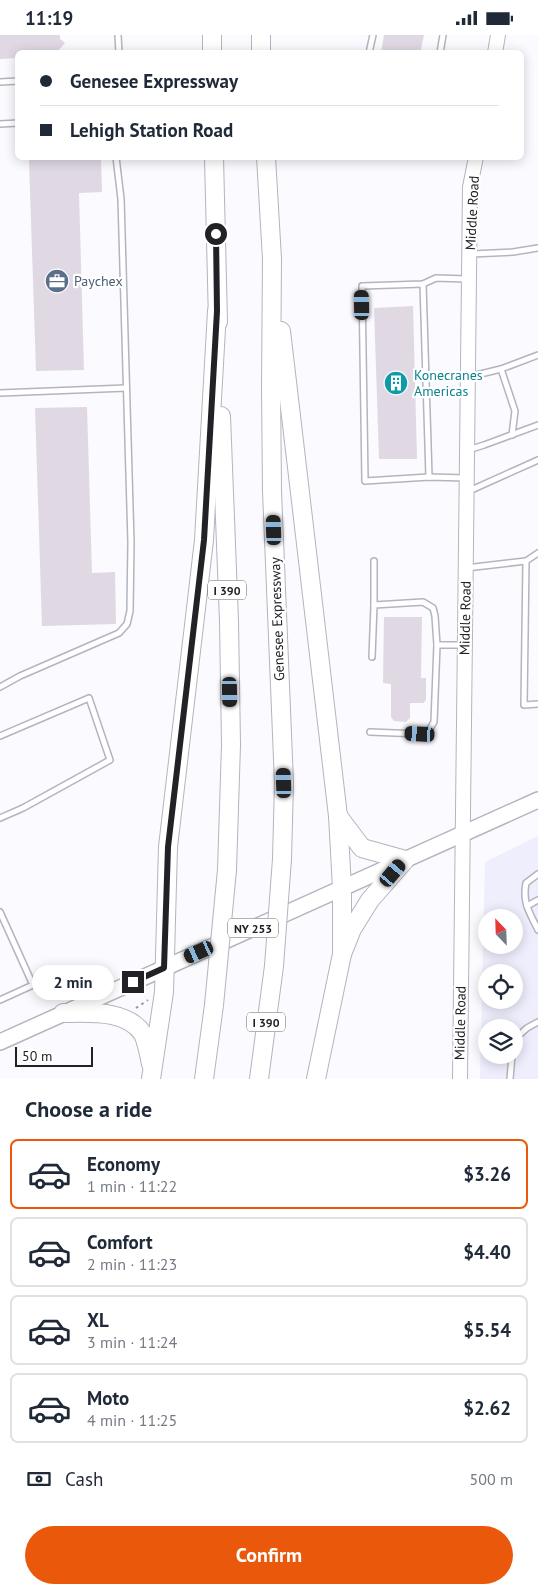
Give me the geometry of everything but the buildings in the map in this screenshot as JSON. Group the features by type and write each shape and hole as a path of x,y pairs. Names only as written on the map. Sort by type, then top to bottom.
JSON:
{"highway":[{"path":"212,35 212,50"},
{"path":"261,35 261,50"},
{"name":"I 390","path":"204,1079 214,1005 227,870 231,745 214,160"},
{"name":"Genesee Expressway","path":"259,1079 274,966 282,859 284,783 272,491 272,259 266,160"},
{"path":"272,259 338,816 342,888 342,954"},
{"path":"152,1074 164,992 168,847 204,540 217,311"},
{"path":"316,1079 342,954 352,929 370,900 405,860 362,848 338,816"},
{"path":"63,1013 116,1015 133,1023 143,1034 152,1074"},
{"path":"199,1079 207,1049"}],"main road":[{"name":"NY 253","path":"0,1042 538,800"}],"street":[{"path":"496,50 498,35"},
{"name":"Middle Road","path":"460,1079 470,187 475,160"}],"lane":[{"path":"118,35 119,50"},
{"path":"370,50 373,35"},
{"path":"440,50 443,35"},
{"path":"0,82 15,81"},
{"path":"0,124 15,123"},
{"path":"0,687 20,676 119,633 127,624 130,611 131,542 121,199 116,160"},
{"path":"470,254 513,252 538,248"},
{"path":"469,279 436,278 423,284 362,286 364,481 430,477 467,485 538,460"},
{"path":"423,284 430,477"},
{"path":"468,378 501,369 538,355"},
{"path":"501,369 516,411 512,435"},
{"path":"0,393 126,389"},
{"path":"467,450 538,425"},
{"path":"466,569 526,561 538,553"},
{"path":"372,657 374,561"},
{"path":"526,561 524,705 538,705"},
{"path":"370,732 420,734 428,732 434,722 436,645 433,608 423,602 374,605"},
{"path":"436,645 465,645"},
{"path":"0,736 89,698 110,760 23,808 0,818"},
{"path":"538,874 526,883 524,895 538,931"},
{"path":"527,906 538,900"},
{"path":"0,911 2,922 33,985 0,1000"},
{"path":"523,1032 538,1022"},
{"path":"510,1079 511,1064"}],"path":[{"path":"135,1009 149,999"}],"shaded area":[{"path":"538,836 538,1079 480,1079 480,1064 523,1064 523,1019 481,1019 482,1009 523,1009 523,964 483,964 483,954 523,954 523,909 484,909 485,862"}],"place":[{"name":"Paychex","path":"57,281"},
{"name":"Konecranes Americas","path":"396,383"}],"route":[{"path":"133,982 164,968 168,847 204,540 217,311 216,234"}]}
